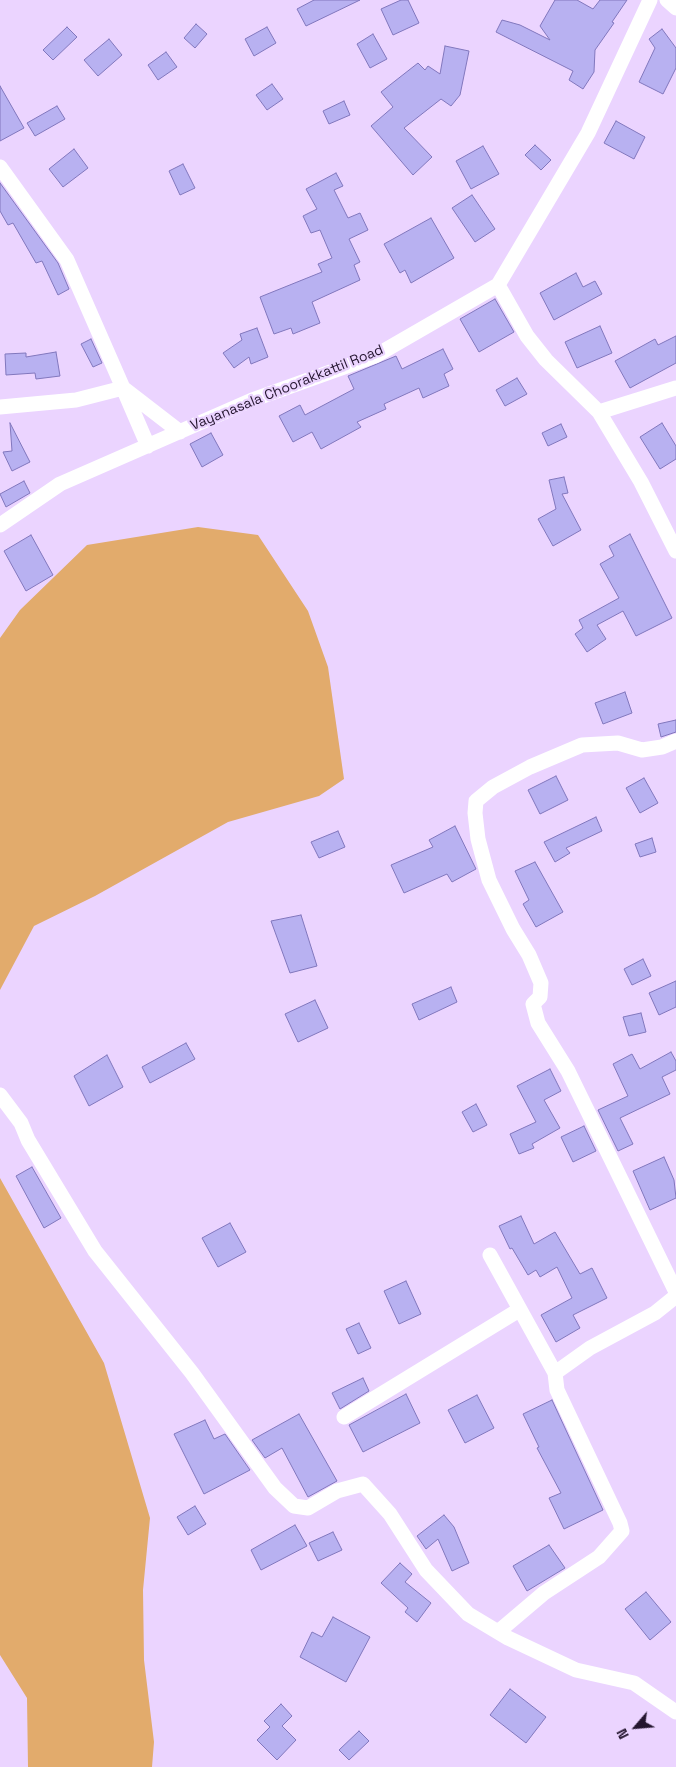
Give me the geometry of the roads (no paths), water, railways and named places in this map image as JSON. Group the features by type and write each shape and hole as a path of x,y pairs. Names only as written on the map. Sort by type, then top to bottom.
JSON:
{"street":[{"name":"Vayanasala Choorakkattil Road","path":"0,525 60,484 252,400 375,356 498,285 588,133 650,0"},
{"path":"667,0 676,8"},
{"path":"0,167 67,260 148,446"},
{"path":"498,285 527,336 546,360 599,412 641,482 676,551"},
{"path":"0,407 76,400 123,388"},
{"path":"123,388 180,432"},
{"path":"599,412 676,388"},
{"path":"676,741 662,747 642,750 618,743 582,745 530,767 493,787 476,801 475,813 478,839 489,880 513,929 529,955 541,983 540,997 533,1004 538,1023 568,1071 676,1292"},
{"path":"0,1095 21,1124 28,1140 95,1251 192,1373 275,1488 294,1506 308,1508 337,1491 363,1484 390,1514 426,1570 468,1614 498,1632 576,1670 634,1683 676,1712"},
{"path":"490,1255 519,1310 556,1373 557,1390 617,1516 622,1531 599,1557 544,1593 498,1632"},
{"path":"556,1373 590,1348 655,1313 676,1296"},
{"path":"344,1417 519,1310"}]}
